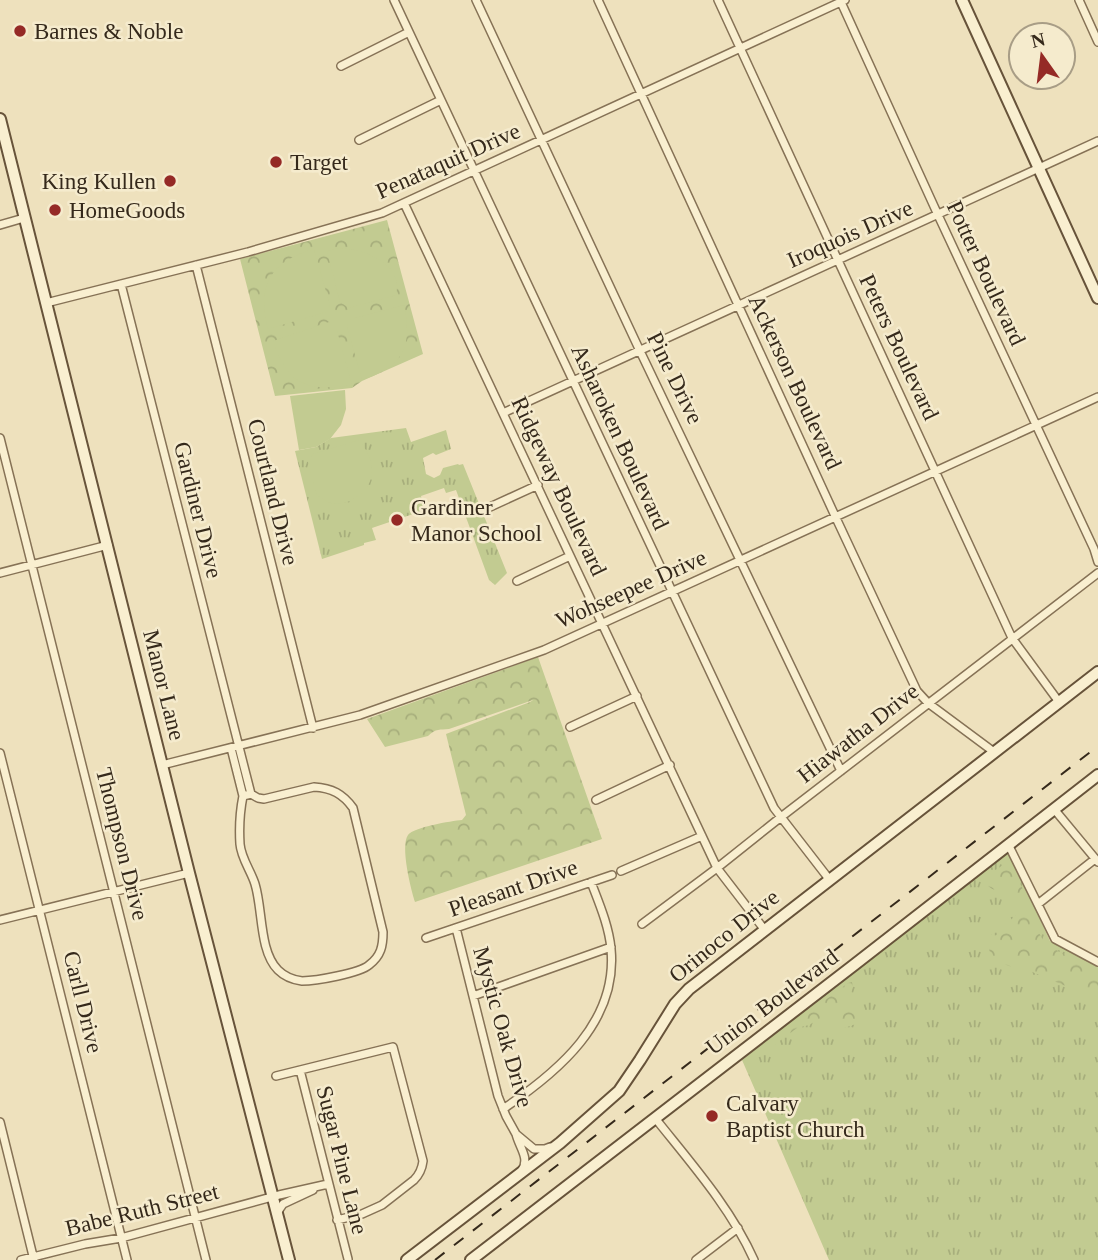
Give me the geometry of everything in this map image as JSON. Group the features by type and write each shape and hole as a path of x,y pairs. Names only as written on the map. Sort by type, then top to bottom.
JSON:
{"street":[{"name":"Asharoken Boulevard","path":"394,0 774,808 830,879"},
{"name":"Pine Drive","path":"476,0 841,771"},
{"name":"Ackerson Boulevard","path":"598,0 918,691 928,703 994,752"},
{"name":"Peters Boulevard","path":"718,0 1012,638 1059,702"},
{"path":"962,0 1098,298"},
{"path":"1079,0 1098,42"},
{"name":"Penataquit Drive","path":"46,303 248,252 370,216 404,203 842,1"},
{"name":"Potter Boulevard","path":"842,1 1098,562"},
{"path":"341,66 409,32"},
{"path":"359,140 441,100"},
{"name":"Manor Lane","path":"0,119 289,1260"},
{"name":"Iroquois Drive","path":"503,413 1098,141"},
{"name":"Ridgeway Boulevard","path":"404,203 702,836 718,868 764,929"},
{"path":"0,225 24,218"},
{"name":"Courtland Drive","path":"196,265 313,728"},
{"name":"Gardiner Drive","path":"121,284 247,795 241,806 241,851 255,882 271,963 281,973 303,981 358,971 369,966 383,946 383,932 353,808 337,792 326,788 314,787 264,799 247,795"},
{"name":"Wohseepee Drive","path":"162,765 359,715 544,650 1098,397"},
{"name":"Thompson Drive","path":"0,438 206,1260"},
{"path":"490,507 538,485"},
{"path":"0,573 108,545"},
{"path":"517,581 570,556"},
{"name":"Hiawatha Drive","path":"642,925 1098,573"},
{"name":"Orinoco Drive","path":"407,1260 561,1143 619,1091 675,1004 689,989 1098,672"},
{"path":"570,727 637,696"},
{"name":"Carll Drive","path":"0,753 127,1260"},
{"path":"596,800 670,765"},
{"name":"Union Boulevard","path":"471,1260 1098,775"},
{"path":"1038,904 1097,860 1054,809"},
{"path":"621,872 702,836"},
{"path":"1008,845 1055,939 1098,962"},
{"path":"0,919 189,873"},
{"name":"Pleasant Drive","path":"426,937 612,875"},
{"path":"503,1109 551,1073 573,1052 592,1029 603,1007 610,982 611,947 605,920 591,882"},
{"name":"Mystic Oak Drive","path":"456,928 498,1096 526,1156 525,1166 518,1175"},
{"path":"473,996 611,947"},
{"path":"276,1076 393,1047 423,1166 414,1180 382,1205 362,1214 337,1220"},
{"name":"Sugar Pine Lane","path":"300,1070 326,1185 348,1259"},
{"path":"655,1118 727,1211 754,1260"},
{"path":"0,1122 34,1258"},
{"name":"Mystic Oak Drive","path":"516,1134 537,1150 561,1143"},
{"path":"276,1214 284,1204 326,1185"},
{"name":"Babe Ruth Street","path":"21,1260 121,1238 293,1191 326,1185"},
{"path":"696,1260 738,1228"}],"green space":[{"path":"387,220 423,354 352,388 275,396 240,259"},
{"path":"339,248 360,251 388,266 397,284 396,295 349,308 340,302 327,251"},
{"path":"314,249 330,306 326,312 268,329 264,300 270,277 287,261"},
{"path":"404,305 407,333 402,353 387,369 362,380 347,326 351,319"},
{"path":"329,322 336,327 352,385 323,387 301,382 285,367 273,341"},
{"path":"345,390 346,409 341,425 330,439 316,447 299,450 290,396"},
{"path":"406,428 411,442 446,430 451,449 423,458 426,474 434,478 440,475 443,468 463,464 507,573 495,585 489,580 456,490 446,493 444,488 421,496 424,509 422,511 372,528 376,540 322,559 295,451 316,447 331,438"},
{"path":"359,440 369,456 371,480 361,494 352,500 336,504 327,502 317,495 308,462 313,454"},
{"path":"538,657 602,839 415,902 406,858 408,835 425,827 462,820 466,815 446,734 533,700 436,731 428,736 385,747 367,719"},
{"path":"1009,851 1050,941 1098,967 1098,1260 829,1260 742,1060"},
{"path":"1010,862 1032,909 1043,940 1050,947 1098,971 1098,998 1030,971 992,960 988,945 979,933 980,928 985,927 993,936 997,935 1023,909 1014,898 991,888 983,879"},
{"path":"852,982 850,1006 859,1023 844,1028 824,1016 809,1025 797,1028 769,1049 763,1049 848,983"}],"railway":[{"path":"435,1260 1098,746"}],"place":[{"name":"Barnes & Noble","path":"20,31"},
{"name":"Target","path":"276,162"},
{"name":"King Kullen","path":"170,181"},
{"name":"HomeGoods","path":"55,210"},
{"name":"Gardiner Manor School","path":"397,520"},
{"name":"Calvary Baptist Church","path":"712,1116"}]}
